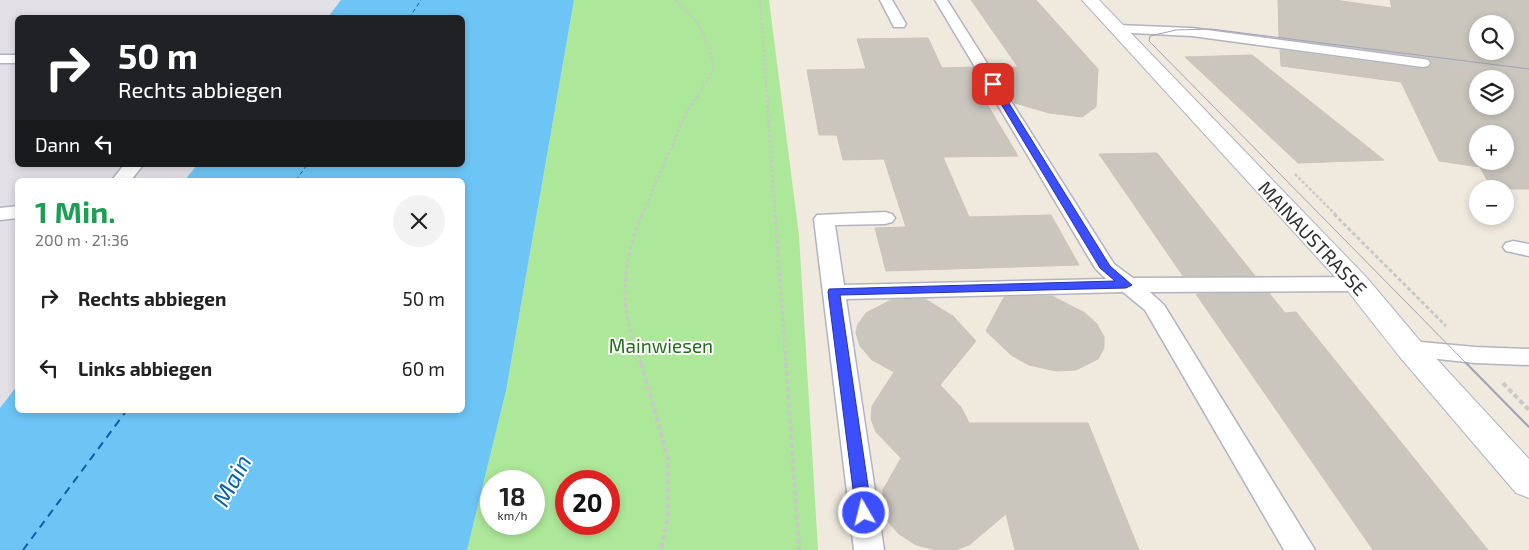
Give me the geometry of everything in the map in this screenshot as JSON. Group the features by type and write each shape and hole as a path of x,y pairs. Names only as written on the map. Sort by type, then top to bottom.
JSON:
{"main road":[{"name":"MAINAUSTRASSE","path":"1090,0 1357,284 1410,348 1529,483"}],"lane":[{"path":"886,0 899,24"},
{"path":"941,0 1106,268 1153,305 1300,550"},
{"path":"1117,29 1192,32 1418,63"},
{"path":"0,59 15,59"},
{"path":"123,178 132,167"},
{"path":"0,214 15,212"},
{"path":"869,550 824,219 885,218"},
{"path":"833,292 1126,285 1357,284"},
{"path":"1410,348 1475,355 1529,356"}],"path":[{"path":"661,550 668,514 668,459 627,315 626,274 638,224 682,121 714,70 709,48 700,25 676,0"},
{"path":"760,0 799,550"},
{"path":"1418,63 1416,59 1529,73"},
{"path":"1290,168 1529,410"}],"shaded area":[{"path":"0,0 341,0 330,15 15,15 15,167 195,167 187,178 15,178 15,389 0,408"}],"green space":[{"name":"Mainwiesen","path":"574,0 769,0 799,236 818,550 467,550 480,497 480,535 545,535 545,470 487,470 506,391"}],"water":[{"name":"Main","path":"341,0 574,0 506,391 487,470 480,470 480,497 467,550 0,550 0,408 15,389 15,413 465,413 465,178 187,178 195,167 465,167 465,15 330,15"}],"building":[{"path":"971,0 1036,0 1098,69 1096,107 1082,117 1049,113 1015,103 992,67 1018,67"},
{"path":"1278,0 1334,0 1392,8 1390,0 1529,0 1529,189 1514,189 1514,180 1487,180 1482,170 1514,170 1514,125 1469,125 1469,165 1439,161 1401,82 1281,66 1280,50 1423,69 1430,67 1432,62 1428,58 1279,38"},
{"path":"928,38 942,68 973,67 990,96 981,94 1018,156 943,157 969,217 1051,215 1079,265 886,271 875,228 906,227 884,159 843,160 837,135 819,135 807,70 866,69 857,39"},
{"path":"1252,55 1384,160 1298,163 1185,57"},
{"path":"1157,153 1255,276 1183,276 1099,154"},
{"path":"1269,293 1285,313 1296,312 1488,550 1373,550 1196,294"},
{"path":"1052,296 1085,313 1097,324 1104,337 1104,348 1098,359 1076,370 1056,371 1029,365 1011,355 986,331 1004,297"},
{"path":"925,299 953,316 976,341 940,385 961,407 969,423 1088,423 1139,550 1015,550 1006,514 969,545 956,550 936,550 916,545 899,534 888,522 882,507 883,490 901,458 876,432 871,419 872,406 894,372 872,360 860,346 856,333 858,324 866,313 891,300"}],"ferry route":[{"path":"411,15 421,0"},
{"path":"297,178 306,167"},
{"path":"23,550 125,413"}],"tram line":[{"path":"1467,364 1149,41 1150,36 1176,30 1211,29 1529,69"},
{"path":"1466,363 1529,427"}],"route":[{"path":"864,513 833,292 1126,285 1106,268 993,84"}]}
